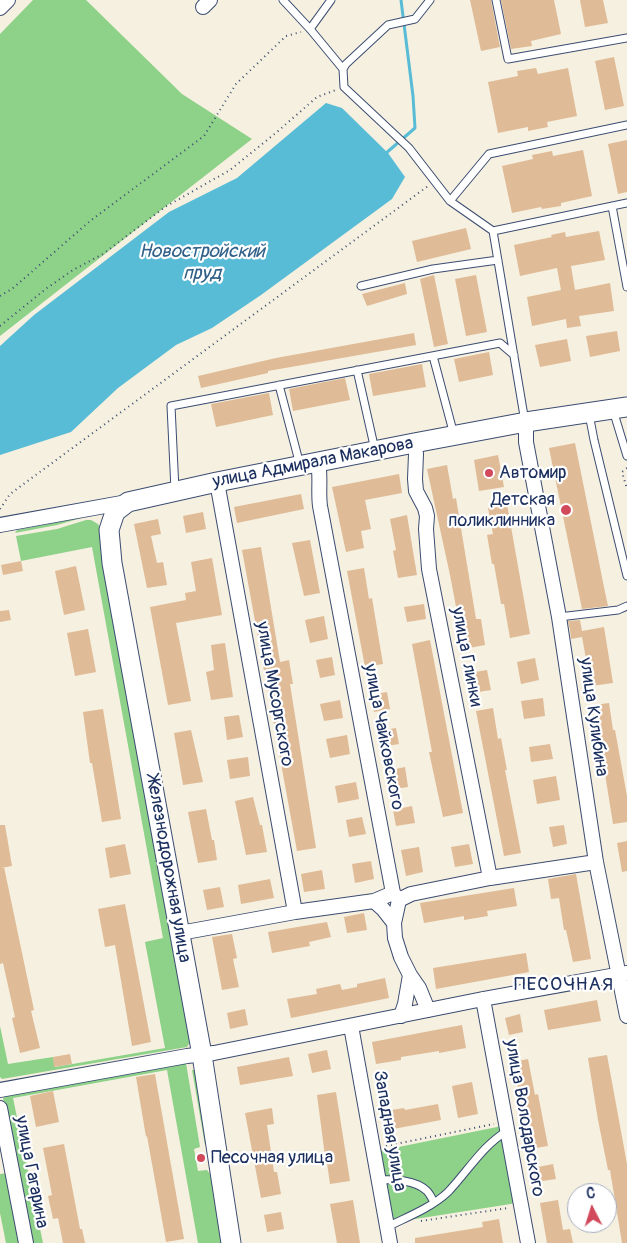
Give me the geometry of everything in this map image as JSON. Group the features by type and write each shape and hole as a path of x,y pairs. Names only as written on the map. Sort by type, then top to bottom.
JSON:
{"street":[{"path":"0,8 8,0"},
{"name":"улица Адмирала Макарова","path":"0,525 128,502 217,482 414,443 526,422 620,408"},
{"name":"улица Кулибина","path":"526,422 526,442 559,618 596,862 623,974 627,1016"},
{"name":"улица Глинки","path":"414,443 416,454 416,491 426,508 427,516 426,546 429,569 490,878"},
{"name":"улица Чайковского","path":"309,464 320,473 318,490 320,506 396,896 394,923 397,944 428,1010"},
{"name":"улица Мусоргского","path":"217,482 295,912"},
{"name":"Железнодорожная улица","path":"128,502 115,512 109,530 112,563 202,1055 231,1243"},
{"path":"180,933 295,912 374,901 490,878 596,862"},
{"path":"374,901 384,909 394,923"},
{"path":"0,1090 187,1056 202,1055 483,999 623,974"},
{"path":"401,1016 410,975"},
{"name":"улица Володарского","path":"483,999 528,1243"},
{"name":"Западная улица","path":"351,1026 390,1243"},
{"name":"улица Гагарина","path":"0,1108 8,1168 26,1243"}],"lane":[{"path":"284,0 343,69"},
{"path":"310,29 331,0"},
{"path":"430,0 415,19 388,25 346,64 343,69 344,87 409,148 450,201 492,231 526,422"},
{"path":"496,0 508,59 627,38"},
{"path":"450,201 490,154 627,125"},
{"path":"492,231 627,203"},
{"path":"612,206 627,287"},
{"path":"361,286 433,269 498,260"},
{"path":"175,491 171,406 500,343 514,355"},
{"path":"433,356 455,436"},
{"path":"357,370 376,452"},
{"path":"279,385 309,464"},
{"path":"620,408 627,456"},
{"path":"588,413 627,576"},
{"path":"559,618 618,610 627,606"},
{"path":"387,1227 421,1211 446,1194 485,1148 506,1127"},
{"path":"379,1180 395,1179 409,1182 426,1190 434,1202"}],"path":[{"path":"0,296 12,288 90,221 204,136 236,84 286,36 310,29"},
{"path":"0,326 46,288 73,270 103,254 164,207 230,170 317,97 344,87"},
{"path":"0,509 10,494 435,181"},
{"path":"627,468 622,472 627,489"},
{"path":"374,1148 506,1127"},
{"path":"416,1222 521,1206"}],"green space":[{"path":"33,0 86,0 182,94 252,139 0,336 0,34"},
{"path":"85,517 57,525 15,533 17,530"},
{"path":"91,520 98,524 102,531 192,1039 187,1047 2,1079 0,1077 0,1026 8,1064 53,1057 55,1067 165,1048 145,942 163,938 92,547 21,561 16,536 57,529"},
{"path":"186,1063 200,1147 194,1149 198,1171 207,1170 214,1179 223,1243 198,1243 167,1070 13,1098 43,1243 32,1243 3,1098 7,1093"},
{"path":"192,1070 197,1070 207,1131 205,1145"},
{"path":"502,1126 517,1203 390,1223 379,1151"},
{"path":"7,1173 21,1243 6,1243 0,1213 0,1174"}],"water":[{"name":"Новостройский пруд","path":"326,103 342,108 388,153 405,177 392,199 261,295 212,328 176,345 118,388 71,432 0,455 0,346 34,315 169,212 237,178"}],"building":[{"path":"470,0 491,0 500,47 481,51"},
{"path":"501,0 554,0 561,34 531,41 532,46 511,49"},
{"path":"580,0 603,0 608,23 585,27"},
{"path":"614,57 624,106 605,110 595,61"},
{"path":"536,68 538,74 568,68 577,116 547,122 548,127 528,131 528,127 498,133 488,82 518,76 517,71"},
{"path":"627,140 627,192 618,194 608,144"},
{"path":"583,150 592,196 561,203 561,206 542,209 541,207 512,213 502,166 533,159 532,155 552,151 553,156"},
{"path":"466,228 471,249 417,262 412,241"},
{"path":"599,231 605,260 571,266 575,290 610,283 614,311 579,316 581,326 567,328 566,319 532,326 527,297 561,290 557,268 520,276 514,245 552,237 551,235 565,232 566,237"},
{"path":"434,275 448,344 434,347 420,279"},
{"path":"476,275 487,332 466,336 455,279"},
{"path":"405,283 407,294 367,306 362,294"},
{"path":"617,331 620,351 590,357 586,336"},
{"path":"414,333 416,345 268,371 268,373 201,388 198,376 276,358"},
{"path":"567,339 571,361 540,367 535,345"},
{"path":"489,352 493,375 459,382 454,359"},
{"path":"422,364 426,387 373,396 369,374"},
{"path":"345,378 350,400 293,411 289,389"},
{"path":"269,393 273,415 216,427 211,404"},
{"path":"575,443 608,606 582,609 549,448"},
{"name":"Автомир","path":"498,455 504,487 479,491 474,460"},
{"path":"447,465 453,499 456,498 476,619 481,619 485,645 464,649 427,469"},
{"path":"399,474 402,493 365,500 371,529 361,531 364,548 346,552 332,487"},
{"path":"301,494 304,509 237,523 234,507"},
{"path":"507,504 530,634 510,638 504,604 501,604 487,535 493,534 488,508"},
{"path":"203,512 206,529 186,533 183,516"},
{"path":"407,515 417,575 398,578 393,551 396,550 390,519"},
{"path":"158,519 161,534 151,536 157,563 163,562 167,585 147,588 134,524"},
{"path":"310,540 320,593 304,596 292,543"},
{"path":"261,547 280,662 289,660 293,684 290,684 316,848 297,851 242,550"},
{"path":"212,558 222,615 176,623 191,701 168,705 150,607 186,600 185,593 196,591 191,562"},
{"path":"21,561 23,571 3,575 1,565"},
{"path":"76,566 85,610 64,615 55,571"},
{"path":"364,568 369,599 372,598 383,664 365,667 347,571"},
{"path":"424,604 426,619 407,622 404,607"},
{"path":"9,610 11,620 0,622 0,611"},
{"path":"324,616 328,639 310,643 305,620"},
{"path":"580,620 582,631 604,627 613,683 591,686 582,637 571,639 568,621"},
{"path":"88,629 96,672 75,676 67,633"},
{"path":"430,640 463,813 443,817 429,752 432,752 412,644"},
{"path":"225,643 233,697 211,700 206,672 214,670 211,645"},
{"path":"332,657 335,675 320,678 316,660"},
{"path":"535,658 539,680 521,684 517,662"},
{"path":"487,670 491,690 472,693 469,673"},
{"path":"387,692 390,709 374,712 371,695"},
{"path":"543,698 545,716 524,719 521,701"},
{"path":"340,700 343,718 324,721 320,704"},
{"path":"609,703 627,796 627,822 613,824 594,705"},
{"path":"493,708 498,739 501,738 507,770 505,770 521,853 504,856 476,711"},
{"path":"103,709 121,819 102,822 92,763 90,763 83,712"},
{"path":"239,715 243,737 227,740 224,717"},
{"path":"396,728 399,744 381,747 378,731"},
{"path":"191,730 203,782 183,785 174,733"},
{"path":"347,735 350,754 330,758 326,739"},
{"path":"550,744 553,759 531,762 529,747"},
{"path":"248,757 250,776 230,779 227,760"},
{"path":"405,767 408,787 389,790 386,771"},
{"path":"556,776 560,800 537,804 533,780"},
{"path":"356,782 359,799 338,803 335,786"},
{"path":"253,797 260,825 262,825 267,852 246,855 235,801"},
{"path":"412,806 415,823 396,826 393,810"},
{"path":"206,809 217,860 198,863 188,812"},
{"path":"362,817 366,834 349,837 346,820"},
{"path":"0,825 5,825 12,866 4,867 34,1010 31,1011 40,1048 20,1053 12,1018 15,1017 3,963 0,964"},
{"path":"564,825 567,844 553,847 549,827"},
{"path":"627,841 627,871 622,872 617,843"},
{"path":"125,844 131,874 110,878 105,848"},
{"path":"469,844 473,864 455,867 451,847"},
{"path":"419,847 423,872 406,876 401,850"},
{"path":"371,861 374,879 355,883 352,864"},
{"path":"322,870 325,889 304,892 301,874"},
{"path":"576,874 591,959 573,962 566,930 564,930 559,898 551,899 548,879"},
{"path":"270,879 274,898 241,904 238,885"},
{"path":"220,887 224,907 207,910 203,890"},
{"path":"514,888 517,906 487,911 488,916 464,920 464,916 424,923 420,903"},
{"path":"125,904 151,1042 132,1046 115,945 105,947 98,909"},
{"path":"364,913 367,930 347,933 344,917"},
{"path":"327,922 331,937 309,942 310,946 272,953 268,932"},
{"path":"232,934 237,958 233,959 239,987 222,990 212,937"},
{"path":"526,953 529,972 436,989 433,968"},
{"path":"385,978 389,998 291,1018 287,999 317,994 316,989 340,984 342,990 357,987 357,984"},
{"path":"597,1000 601,1021 548,1030 544,1010"},
{"path":"245,1009 248,1025 230,1029 227,1013"},
{"path":"520,1014 523,1032 509,1035 505,1018"},
{"path":"462,1025 466,1048 401,1057 401,1060 376,1064 372,1042"},
{"path":"327,1050 331,1069 312,1073 308,1054"},
{"path":"70,1054 72,1064 54,1067 53,1057"},
{"path":"607,1055 627,1164 627,1243 622,1243 617,1213 617,1183 612,1183 610,1170 608,1170 588,1058"},
{"path":"289,1057 293,1076 240,1085 237,1067"},
{"path":"528,1059 535,1095 538,1094 548,1146 530,1149 513,1062"},
{"path":"155,1074 184,1239 166,1242 136,1077"},
{"path":"472,1082 478,1114 458,1118 452,1086"},
{"path":"53,1091 59,1122 36,1127 30,1096"},
{"path":"336,1092 350,1181 330,1184 317,1095"},
{"path":"438,1104 441,1120 388,1130 385,1111 404,1108 405,1110"},
{"path":"272,1108 274,1124 267,1125 274,1172 277,1172 281,1194 261,1198 245,1113"},
{"path":"64,1144 80,1229 82,1229 85,1243 63,1243 58,1218 53,1219 48,1196 52,1195 43,1148"},
{"path":"553,1164 556,1179 536,1182 533,1168"},
{"path":"353,1200 360,1243 337,1243 330,1204"},
{"path":"558,1200 563,1230 567,1229 567,1233 571,1233 573,1243 547,1243 540,1203"},
{"path":"281,1212 284,1229 267,1232 264,1215"},
{"path":"499,1219 503,1243 415,1243 415,1238 483,1227 482,1222"}],"waterway":[{"path":"385,154 415,128 401,0"}],"place":[{"name":"Автомир","path":"489,473"},
{"name":"Детская поликлинника","path":"566,510"},
{"name":"Песочная улица","path":"201,1158"}],"district":[{"name":"ПЕСОЧНАЯ","path":"564,985"}]}
